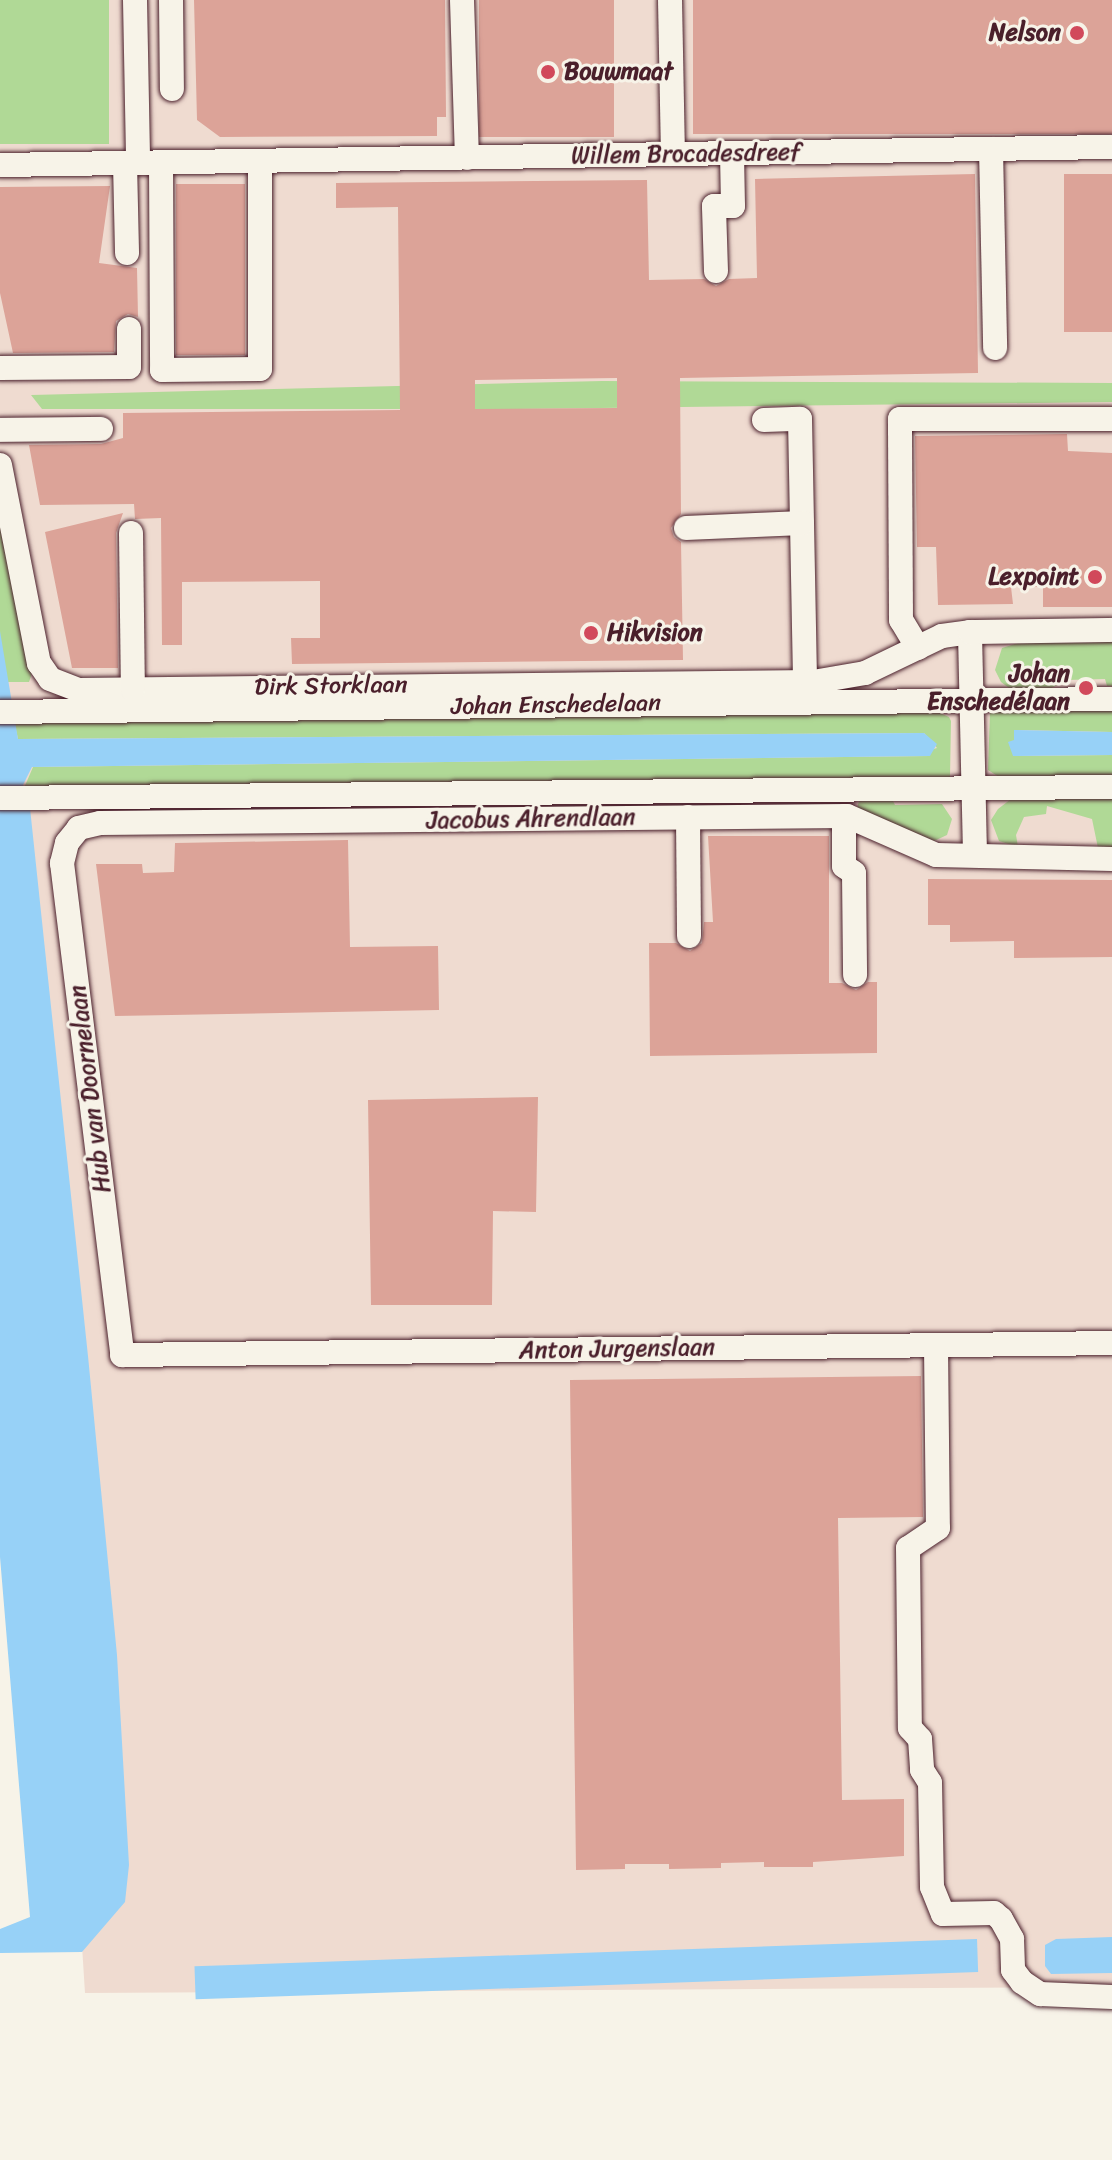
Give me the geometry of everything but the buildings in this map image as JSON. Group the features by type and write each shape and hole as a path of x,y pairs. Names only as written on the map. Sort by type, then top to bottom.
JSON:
{"street":[{"path":"135,0 141,163 162,370 260,369 260,161"},
{"path":"171,0 172,89"},
{"path":"462,0 467,158"},
{"path":"670,0 673,154"},
{"name":"Willem Brocadesdreef","path":"0,165 1112,147"},
{"path":"991,149 995,348"},
{"path":"716,271 714,206 733,206 732,153"},
{"path":"127,253 141,163"},
{"path":"0,368 129,367 129,329"},
{"path":"764,420 800,419 805,682"},
{"path":"918,648 901,620 900,419 1112,419"},
{"path":"0,430 101,429"},
{"name":"Dirk Storklaan","path":"0,465 39,663 44,672 62,685 79,690 805,682 865,673 942,636 970,632 1112,630"},
{"path":"686,528 802,523"},
{"path":"131,533 133,689"},
{"path":"970,632 971,787 975,854"},
{"name":"Johan Enschedelaan","path":"0,712 1112,699"},
{"path":"0,798 1112,787"},
{"path":"844,816 844,866 854,873 855,975"},
{"name":"Jacobus Ahrendlaan","path":"79,828 100,823 844,816 936,855 1112,859"},
{"path":"688,817 689,936"},
{"name":"Hub van Doornelaan","path":"79,828 67,843 62,863 122,1355"},
{"name":"Anton Jurgenslaan","path":"122,1355 1112,1343"},
{"path":"936,1345 938,1528 908,1548 910,1728 920,1739 922,1770 930,1783 932,1887 943,1914 994,1913 1001,1919 1012,1939 1013,1970 1022,1982 1040,1994 1112,1997"}],"shaded area":[{"path":"0,0 1112,0 1112,1987 85,1993 27,1074 0,878"}],"green space":[{"path":"0,0 109,0 109,144 0,144"},
{"path":"602,381 1112,383 1112,402 518,409 42,409 31,395"},
{"path":"0,501 32,673 29,682 0,682"},
{"path":"1112,642 1112,686 1107,686 1105,679 1066,680 1046,691 1013,691 1001,682 995,670 1002,648 1018,643"},
{"path":"1112,707 1112,732 1015,730 1013,756 1112,755 1112,778 999,777 988,770 990,712"},
{"path":"928,708 949,717 951,721 950,778 24,788 33,767 930,756 930,750 937,748 924,733 18,739 14,721"},
{"path":"1112,793 1112,848 1098,848 1092,819 1047,806 1046,814 1024,817 1016,835 1018,847 999,841 991,820 998,809 1011,799"},
{"path":"861,794 893,801 895,805 942,804 952,819 947,835 934,841 857,808"}],"water":[{"path":"0,631 18,739 924,733 937,744 930,756 32,767 23,785 30,808 88,1356 117,1655 129,1865 125,1902 82,1952 0,1953 0,1929 30,1917 0,1557"},
{"path":"1014,730 1112,732 1112,755 1013,756 1008,742 1014,740"},
{"path":"1112,1937 1112,1973 1051,1974 1045,1966 1045,1945 1056,1939"},
{"path":"977,1939 978,1972 196,1999 194,1966"}],"place":[{"name":"Nelson","path":"1077,33"},
{"name":"Bouwmaat","path":"548,72"},
{"name":"Lexpoint","path":"1095,577"},
{"name":"Hikvision","path":"591,633"},
{"name":"Johan Enschedélaan","path":"1086,688"}]}
